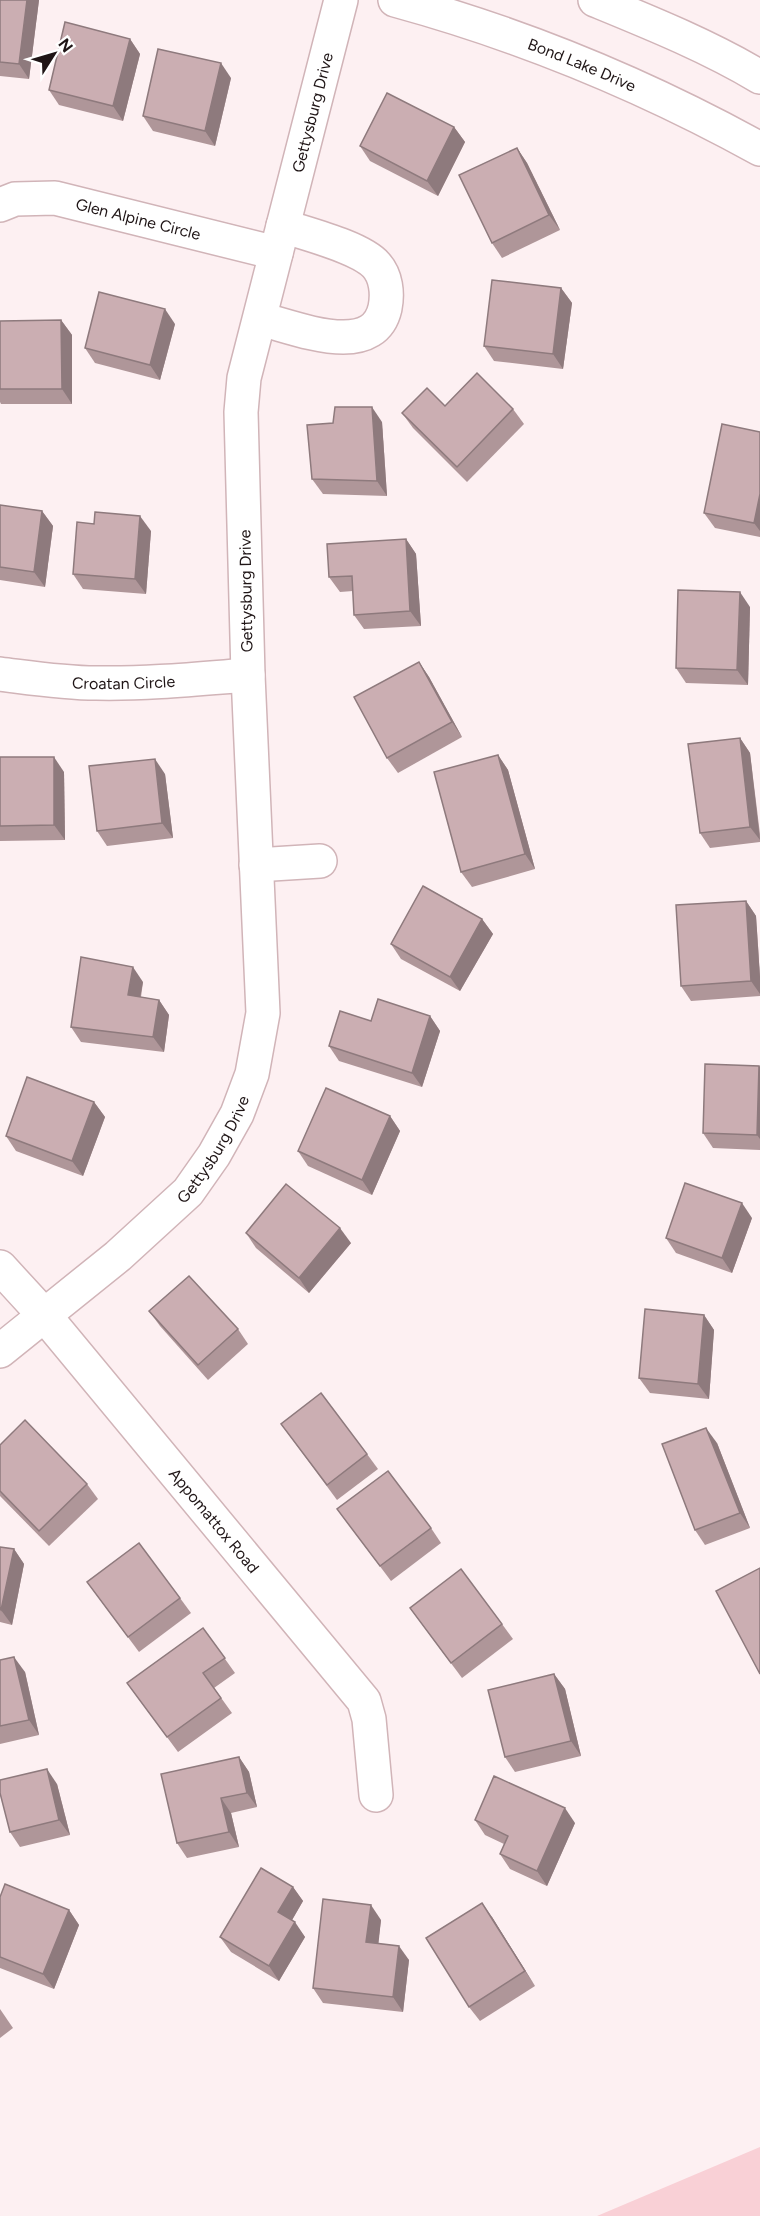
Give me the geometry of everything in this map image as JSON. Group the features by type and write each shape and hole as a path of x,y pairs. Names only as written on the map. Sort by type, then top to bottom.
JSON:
{"street":[{"name":"Gettysburg Drive","path":"0,1351 45,1316 188,1192 214,1155 237,1114 252,1074 262,1013 248,675 241,412 244,378 340,0"},
{"name":"Bond Lake Drive","path":"395,0 523,40 582,62 702,118 760,149"},
{"path":"595,0 739,64 760,77"},
{"name":"Glen Alpine Circle","path":"0,205 15,199 55,198 280,239"},
{"path":"260,319 335,338 366,334 384,315 388,297 384,279 376,265 365,257 340,246 280,239"},
{"name":"Croatan Circle","path":"0,674 95,683 172,681 248,675"},
{"path":"256,864 320,861"},
{"name":"Appomattox Road","path":"0,1267 45,1316 364,1701 369,1719 376,1795"}],"shaded area":[{"path":"760,2147 760,2216 597,2216"}],"building":[{"path":"0,0 27,0 19,64 0,62"},
{"path":"65,22 130,39 113,106 49,90"},
{"path":"158,49 221,63 205,131 143,116"},
{"path":"387,93 454,127 427,181 360,146"},
{"path":"517,148 549,215 492,243 459,175"},
{"path":"492,280 561,288 553,354 484,346"},
{"path":"99,292 165,309 150,365 85,348"},
{"path":"61,320 62,389 0,389 0,321"},
{"path":"477,373 513,409 457,467 402,413 427,388 445,406"},
{"path":"335,407 372,407 377,481 312,479 307,425 333,423"},
{"path":"722,424 760,432 760,494 754,523 704,513"},
{"path":"0,505 42,511 34,572 0,567"},
{"path":"95,512 140,516 135,579 73,574 77,522 94,524"},
{"path":"406,539 410,611 354,615 352,576 329,577 327,544"},
{"path":"678,590 740,592 737,670 676,668"},
{"path":"419,662 452,722 387,758 354,697"},
{"path":"740,738 750,827 700,833 688,744"},
{"path":"498,755 525,854 461,872 434,772"},
{"path":"0,757 54,757 54,825 0,826"},
{"path":"155,759 162,823 97,831 89,766"},
{"path":"423,886 482,919 450,977 391,944"},
{"path":"746,901 751,981 681,986 676,905"},
{"path":"81,957 133,967 128,995 159,1000 153,1037 71,1027"},
{"path":"378,999 430,1016 412,1073 329,1046 340,1011 371,1021"},
{"path":"705,1064 759,1066 757,1135 703,1133"},
{"path":"27,1077 94,1102 72,1161 6,1136"},
{"path":"326,1088 390,1116 362,1180 298,1151"},
{"path":"685,1183 742,1203 722,1258 666,1238"},
{"path":"286,1184 340,1228 299,1278 246,1233"},
{"path":"189,1276 238,1329 198,1365 149,1311"},
{"path":"645,1309 704,1315 698,1384 639,1378"},
{"path":"321,1393 367,1454 327,1485 281,1424"},
{"path":"25,1420 87,1484 39,1531 0,1491 0,1445"},
{"path":"706,1428 740,1513 695,1530 662,1444"},
{"path":"388,1471 431,1528 380,1566 337,1509"},
{"path":"139,1543 180,1598 128,1637 87,1582"},
{"path":"0,1547 14,1549 1,1610 0,1609"},
{"path":"760,1568 760,1674 716,1591"},
{"path":"461,1569 502,1624 451,1663 410,1608"},
{"path":"203,1628 225,1658 203,1673 221,1698 167,1737 127,1683"},
{"path":"14,1657 29,1720 0,1726 0,1660"},
{"path":"554,1674 571,1741 505,1757 488,1690"},
{"path":"239,1757 247,1793 221,1798 229,1832 177,1843 161,1774"},
{"path":"47,1769 59,1820 10,1832 0,1793 0,1780"},
{"path":"494,1776 565,1808 537,1871 500,1854 508,1836 475,1820"},
{"path":"261,1868 293,1887 278,1912 295,1922 269,1966 220,1937"},
{"path":"5,1884 69,1910 43,1974 0,1957 0,1897"},
{"path":"323,1899 371,1905 366,1942 399,1946 393,1997 313,1988"},
{"path":"482,1903 525,1971 469,2007 426,1938"}]}
